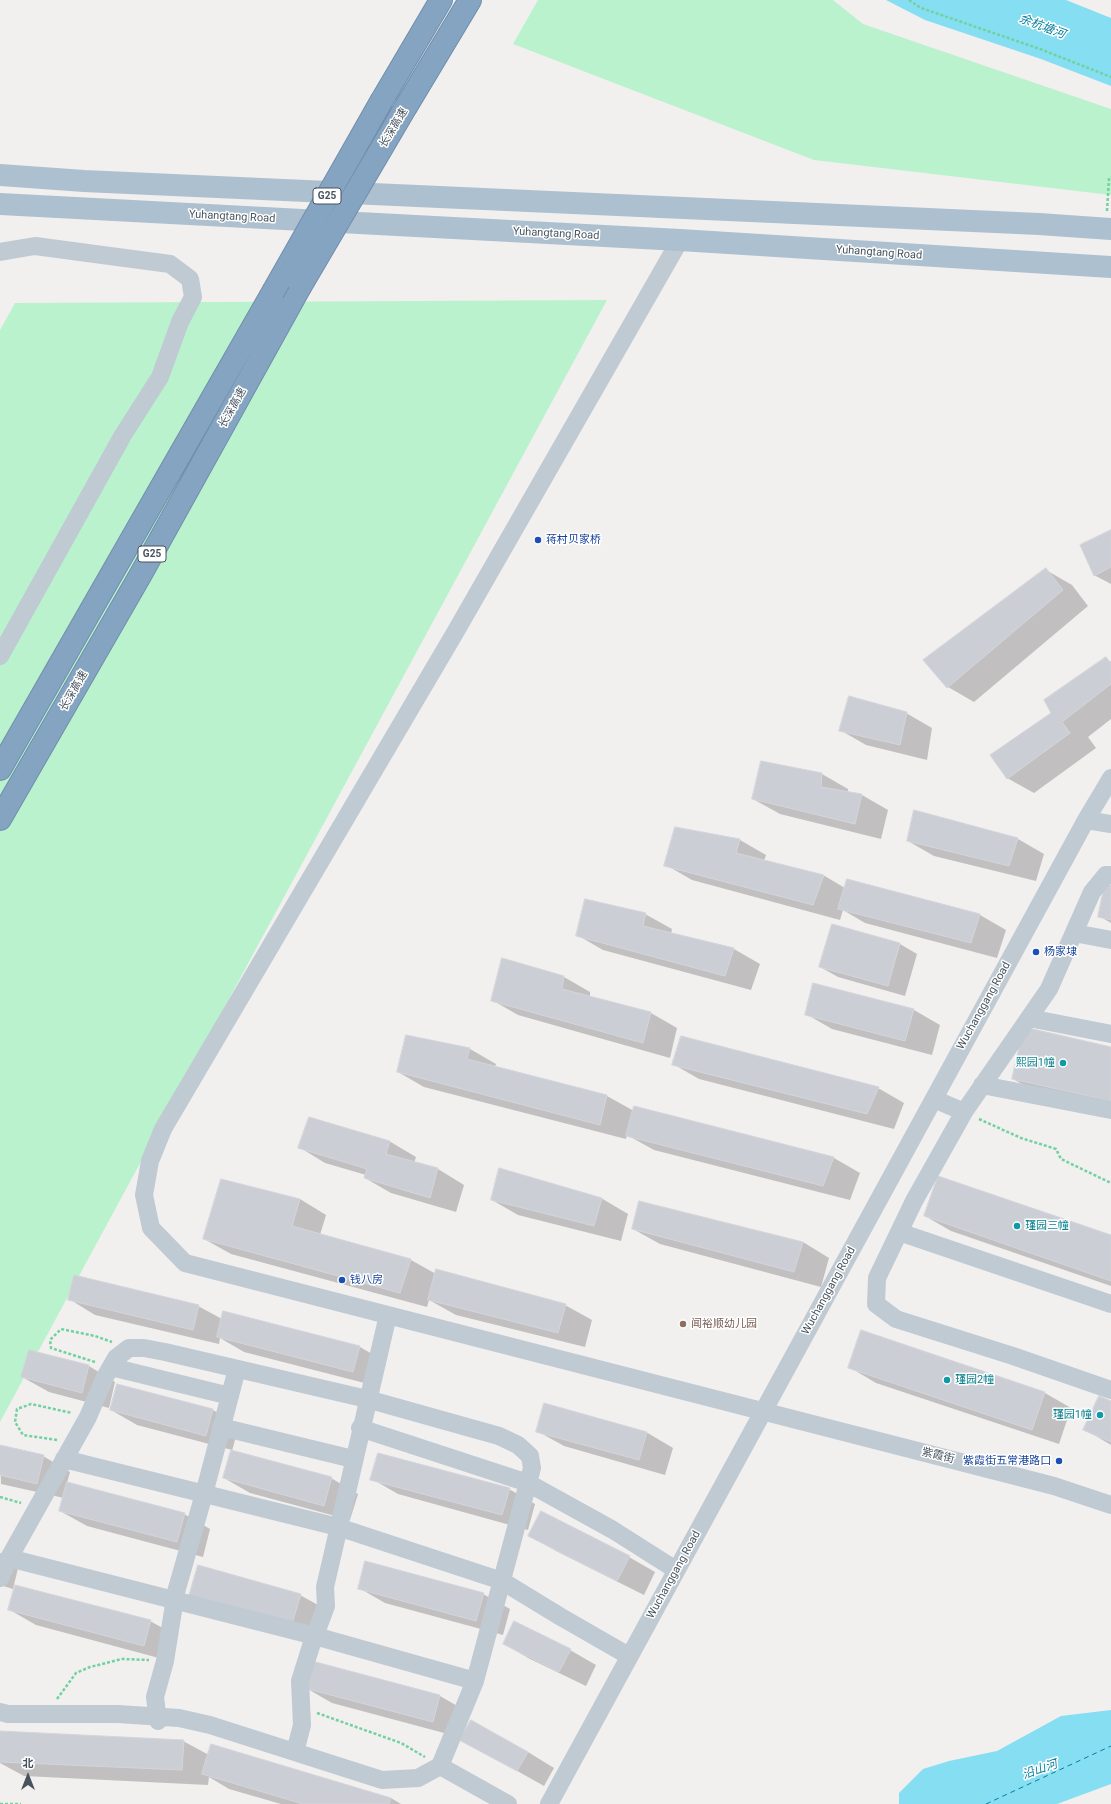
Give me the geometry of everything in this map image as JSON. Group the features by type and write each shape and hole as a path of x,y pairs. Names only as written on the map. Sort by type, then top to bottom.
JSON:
{"highway":[{"path":"407,58 436,0"},
{"name":"长深高速","path":"0,769 382,100 441,0"},
{"name":"长深高速","path":"0,819 141,574 300,287 470,0"},
{"path":"425,75 481,0"}],"main road":[{"path":"0,175 91,181 1031,224 1109,229"},
{"name":"Yuhangtang Road","path":"0,204 680,240 1111,267"}],"street":[{"name":"紫霞街","path":"680,240 456,630 163,1129 150,1161 144,1195 151,1228 185,1263 1054,1486 1111,1505"},
{"path":"0,252 34,246 170,264 190,279 193,297 180,322 160,377 123,435 0,656"},
{"name":"Wuchanggang Road","path":"549,1804 1086,820 1111,778"},
{"path":"1086,820 1111,824"},
{"path":"1111,875 1106,875 1092,892 1049,989 964,1112 914,1201 877,1278 876,1304 896,1319 1013,1356 1111,1390"},
{"path":"1074,933 1111,940"},
{"path":"1029,1018 1111,1034"},
{"path":"982,1085 1111,1110"},
{"path":"934,1099 964,1112"},
{"path":"899,1232 1111,1304"},
{"path":"295,1752 302,1725 300,1681 326,1606 325,1587 360,1428 388,1315"},
{"path":"0,1578 9,1558 88,1417 104,1377 116,1358 129,1348 144,1348 165,1352 367,1399 498,1436 518,1445 530,1456 532,1468 475,1681 440,1766 418,1778 382,1780 210,1725 179,1718 158,1719 118,1714 8,1714 0,1712"},
{"path":"111,1368 230,1396"},
{"path":"158,1719 155,1696 165,1661 174,1601 237,1369"},
{"path":"221,1427 353,1459"},
{"path":"360,1428 528,1483 613,1530 676,1570"},
{"path":"64,1459 338,1527 502,1581 629,1656"},
{"path":"9,1558 315,1636 475,1681"},
{"path":"440,1766 508,1804"}],"path":[{"path":"909,0 921,8 1040,49 1111,77"},
{"path":"1109,229 1109,178 1111,177"},
{"path":"964,1112 1021,1138 1056,1149 1061,1159 1111,1183"},
{"path":"111,1368 52,1348 50,1340 61,1329 95,1336 129,1348"},
{"path":"74,1442 23,1435 15,1422 17,1409 31,1404 88,1417"},
{"path":"0,1497 37,1508"},
{"path":"46,1714 76,1673 90,1667 122,1659 165,1661"},
{"path":"302,1708 401,1742 440,1766"},
{"path":"0,1804 21,1804"}],"green space":[{"path":"538,0 833,0 863,24 1111,109 1111,195 814,160 513,44"},
{"path":"607,300 0,1422 0,330 15,303"}],"water":[{"name":"余杭塘河","path":"886,0 1066,0 1111,18 1111,86 1041,59 925,20"},
{"name":"沿山河","path":"1111,1710 1111,1784 1057,1804 899,1804 899,1793 923,1769 949,1761 997,1751 1061,1716"}],"building":[{"path":"1111,530 1111,567 1094,576 1080,545"},
{"path":"1046,568 1063,590 947,688 923,660"},
{"path":"1106,657 1111,664 1111,684 1062,722 1070,733 1007,779 990,755 1051,713 1044,700"},
{"path":"849,696 907,712 900,745 839,731"},
{"path":"761,761 822,773 821,787 862,794 855,824 752,799"},
{"path":"914,810 1018,838 1009,866 907,841"},
{"path":"675,827 740,839 736,853 824,875 813,905 664,866"},
{"path":"847,879 980,914 971,943 838,909"},
{"path":"1105,883 1111,885 1111,920 1098,917"},
{"path":"585,899 646,913 643,926 734,948 725,976 576,936"},
{"path":"832,924 900,943 888,986 819,967"},
{"path":"502,958 564,976 562,989 651,1012 643,1043 491,1001"},
{"path":"813,983 914,1009 905,1041 805,1015"},
{"name":"熙园1幢","path":"1024,1027 1111,1047 1111,1101 1012,1079"},
{"path":"406,1035 470,1048 467,1059 607,1095 600,1125 397,1072"},
{"path":"681,1036 879,1087 867,1114 672,1065"},
{"path":"634,1106 834,1157 823,1186 626,1136"},
{"path":"309,1117 390,1141 386,1154 438,1168 430,1198 364,1178 367,1169 298,1148"},
{"path":"499,1168 602,1198 594,1226 491,1200"},
{"name":"瑾园三幢","path":"938,1176 1111,1235 1111,1281 924,1216"},
{"path":"221,1179 300,1199 292,1226 411,1259 400,1293 203,1239"},
{"path":"639,1201 803,1242 794,1272 632,1229"},
{"path":"436,1269 566,1304 558,1333 428,1300"},
{"path":"74,1275 199,1305 193,1330 68,1300"},
{"path":"223,1311 360,1346 353,1372 217,1337"},
{"name":"瑾园2幢","path":"861,1330 1045,1392 1032,1430 848,1368"},
{"path":"29,1350 89,1365 82,1393 21,1377"},
{"path":"117,1384 213,1409 206,1436 110,1410"},
{"name":"瑾园1幢","path":"1099,1396 1111,1401 1111,1442 1083,1430"},
{"path":"544,1403 647,1432 639,1460 536,1432"},
{"path":"0,1445 44,1455 37,1484 0,1475"},
{"path":"231,1450 332,1477 324,1506 223,1478"},
{"path":"378,1453 510,1488 502,1515 370,1480"},
{"path":"67,1482 185,1513 177,1542 59,1511"},
{"path":"541,1511 630,1556 617,1581 528,1536"},
{"path":"365,1561 484,1593 476,1621 358,1589"},
{"path":"198,1565 301,1594 292,1624 189,1596"},
{"path":"15,1585 151,1620 144,1646 8,1610"},
{"path":"514,1621 571,1649 559,1672 503,1644"},
{"path":"312,1661 440,1695 433,1722 304,1688"},
{"path":"471,1720 528,1752 517,1771 459,1740"},
{"path":"0,1731 184,1740 182,1770 0,1762"},
{"path":"211,1744 391,1798 389,1804 303,1804 202,1774"}],"ferry route":[{"path":"986,1804 1111,1746"}],"place":[{"name":"蒋村贝家桥","path":"538,540"},
{"name":"杨家埭","path":"1036,952"},
{"name":"熙园1幢","path":"1063,1063"},
{"name":"瑾园三幢","path":"1017,1226"},
{"name":"钱八房","path":"342,1280"},
{"name":"闻裕顺幼儿园","path":"683,1324"},
{"name":"瑾园2幢","path":"947,1380"},
{"name":"瑾园1幢","path":"1100,1415"},
{"name":"紫霞街五常港路口","path":"1059,1461"}]}
